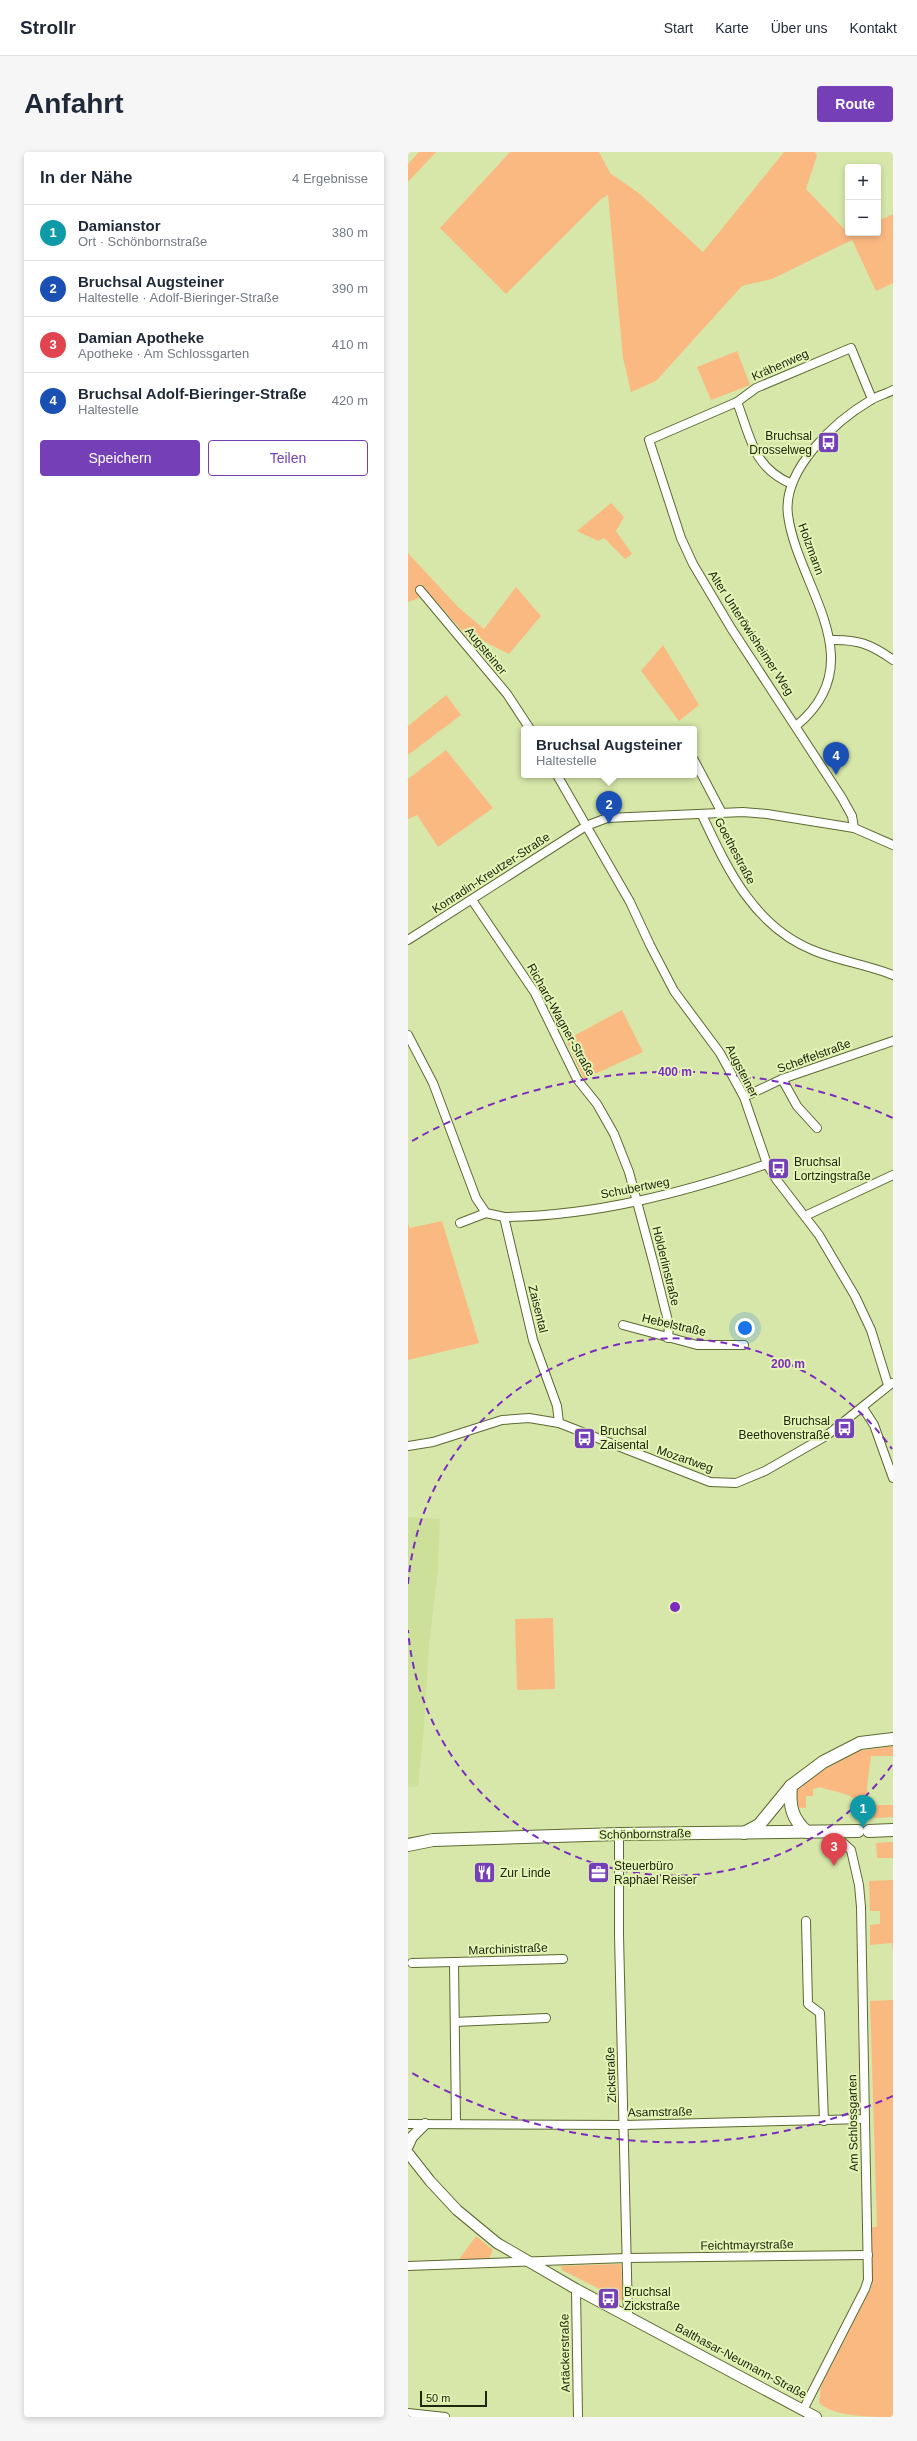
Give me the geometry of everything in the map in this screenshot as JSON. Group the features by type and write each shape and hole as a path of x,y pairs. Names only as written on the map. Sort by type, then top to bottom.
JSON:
{"main road":[{"path":"744,1833 759,1825 791,1786 804,1774 841,1752 860,1743 893,1739"},
{"path":"791,1786 792,1814 798,1824 807,1832"},
{"name":"Schönbornstraße","path":"408,1845 433,1840 619,1834 893,1830"},
{"name":"Schönbornstraße","path":"408,1836 433,1840"}],"street":[{"name":"Krähenweg","path":"649,440 737,402 756,388 851,348 872,399"},
{"name":"Holzmann","path":"796,726 808,716 824,689 830,667 830,640 815,593 791,533 787,514 788,495 792,484 824,437 843,419 872,399 893,390"},
{"path":"737,402 757,454 764,466 776,477 792,484"},
{"name":"Alter Unteröwisheimer Weg","path":"649,440 681,538 693,564 732,628 850,811 854,828"},
{"name":"Augsteiner","path":"420,590 507,694 528,726"},
{"path":"830,640 848,639 872,645 893,660"},
{"path":"697,766 722,813"},
{"name":"Augsteiner","path":"559,778 630,902 650,946 674,991 720,1053 744,1097 767,1164 784,1191 805,1216 829,1250 855,1296 871,1330 891,1384"},
{"name":"Konradin-Kreutzer-Straße","path":"408,940 586,826 598,820 617,816 702,815 722,813 767,814 854,828 893,845"},
{"name":"Goethestraße","path":"702,815 733,878 753,906 774,926 794,941 814,951 893,975"},
{"name":"Richard-Wagner-Straße","path":"472,900 535,993 577,1079 598,1104 614,1134 629,1172 637,1201"},
{"path":"408,1035 433,1083 476,1198 486,1213"},
{"name":"Scheffelstraße","path":"744,1097 782,1079 893,1041"},
{"path":"782,1079 797,1106 817,1128"},
{"name":"Schubertweg","path":"504,1217 550,1214 637,1201 698,1186 767,1164"},
{"path":"805,1216 893,1175"},
{"name":"Hölderlinstraße","path":"637,1201 669,1325 668,1338"},
{"path":"460,1223 486,1213 504,1217"},
{"name":"Zaisental","path":"504,1217 533,1340 557,1406 559,1423"},
{"name":"Hebelstraße","path":"623,1325 698,1345 744,1345"},
{"name":"Mozartweg","path":"408,1446 433,1442 502,1420 529,1418 559,1423 710,1482 736,1483 765,1471 826,1436 863,1408 891,1384"},
{"path":"863,1408 874,1425 893,1478"},
{"name":"Am Schlossgarten","path":"803,2410 865,2289 868,2280 862,1936 859,1885 853,1856 848,1845 830,1831"},
{"name":"Zickstraße","path":"619,1834 619,1934 625,2124 628,2316"},
{"path":"806,1921 808,2004 820,2013 824,2121"},
{"name":"Marchinistraße","path":"412,1963 563,1959"},
{"name":"Marchinistraße","path":"454,1962 456,2022 456,2123"},
{"path":"456,2022 546,2018"},
{"name":"Asamstraße","path":"408,2124 625,2124 865,2119"},
{"path":"408,2146 412,2137 425,2124"},
{"name":"Balthasar-Neumann-Straße","path":"408,2153 430,2181 457,2210 497,2243 525,2261 576,2289 816,2417"},
{"name":"Feichtmayrstraße","path":"626,2258 868,2255"},
{"path":"408,2266 626,2258"},
{"name":"Artäckerstraße","path":"576,2289 578,2417"},
{"path":"408,2413 445,2417"}],"shaded area":[{"path":"419,152 436,152 408,182 408,164"},
{"path":"510,152 599,152 610,173 640,194 703,252 784,152 815,152 817,156 806,189 845,230 845,236 881,236 881,220 893,214 893,283 876,291 852,240 772,279 742,286 656,381 631,392 623,358 608,195 601,199 506,294 440,228"},
{"path":"737,351 750,385 711,400 697,367"},
{"path":"611,503 624,517 616,531 632,554 625,559 604,538 598,541 577,531"},
{"path":"408,553 458,607 484,629 516,587 541,616 509,654 479,639 473,643 425,589 419,598 408,602"},
{"path":"663,645 699,705 679,721 641,671"},
{"path":"446,695 461,715 408,755 408,726"},
{"path":"446,750 493,808 438,847 417,815 408,819 408,779"},
{"path":"622,1010 643,1052 584,1079 566,1040"},
{"path":"442,1221 479,1343 408,1360 408,1224 410,1228"},
{"path":"408,1517 440,1519 438,1569 429,1645 424,1728 418,1786 408,1787"},
{"path":"553,1618 555,1689 517,1690 515,1619"},
{"path":"893,1746 893,1756 871,1756 867,1787 868,1801 858,1800 820,1787 813,1789 813,1796 806,1796 806,1808 790,1807 796,1789 803,1786 804,1774 815,1775 858,1751"},
{"path":"871,1805 893,1805 893,1817 871,1818"},
{"path":"893,1842 893,1858 877,1858 876,1843"},
{"path":"893,1880 893,1951 892,1943 870,1945 870,1925 880,1924 880,1911 870,1911 869,1881"},
{"path":"893,2000 893,2417 863,2416 843,2414 826,2408 819,2403 821,2386 872,2286 871,2227 877,2227 870,2001"},
{"path":"476,2236 493,2250 488,2261 457,2262"},
{"path":"621,2264 623,2301 562,2270 561,2266"}],"place":[{"name":"Bruchsal Drosselweg","path":"828,443"},
{"name":"Bruchsal Adolf-Bieringer-Straße","path":"836,775"},
{"name":"Bruchsal Augsteiner","path":"609,824"},
{"name":"Bruchsal Lortzingstraße","path":"778,1169"},
{"name":"Bruchsal Beethovenstraße","path":"845,1428"},
{"name":"Bruchsal Zaisental","path":"584,1438"},
{"name":"Damianstor","path":"863,1828"},
{"name":"Damian Apotheke","path":"834,1866"},
{"name":"Zur Linde","path":"484,1873"},
{"name":"Steuerbüro Raphael Reiser","path":"598,1873"},
{"name":"Bruchsal Zickstraße","path":"609,2299"}]}
